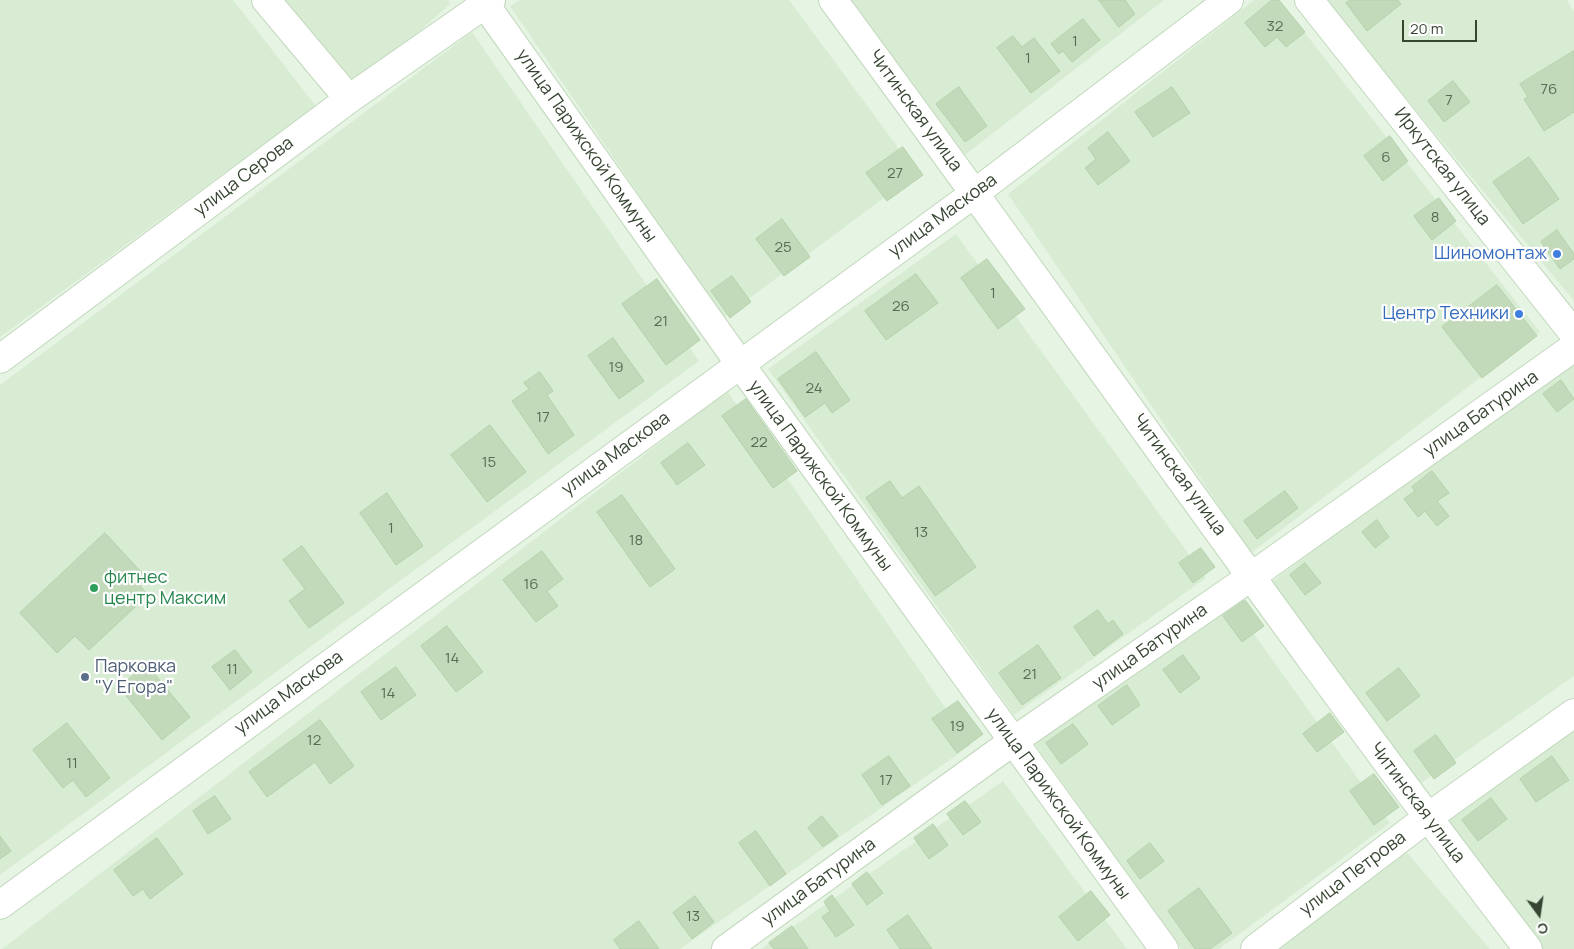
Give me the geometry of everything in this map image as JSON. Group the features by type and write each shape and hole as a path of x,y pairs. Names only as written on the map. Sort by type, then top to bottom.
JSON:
{"street":[{"path":"266,0 349,99"},
{"name":"Читинская улица","path":"833,0 1427,818 1528,949"},
{"name":"улица Маскова","path":"0,905 975,193 1229,0"},
{"name":"Иркутская улица","path":"1309,0 1574,334"},
{"name":"улица Серова","path":"0,359 349,99 486,1"},
{"name":"улица Парижской Коммуны","path":"486,1 740,364 1012,742 1164,949"},
{"name":"улица Батурина","path":"726,949 1012,742 1252,576 1574,347"},
{"name":"улица Петрова","path":"1256,949 1427,818 1574,713"}],"shaded area":[{"path":"0,0 233,0 316,106 0,337"},
{"path":"279,0 448,0 450,4 354,90"},
{"path":"520,0 789,0 917,173 723,318 510,6"},
{"path":"851,0 1164,0 965,155"},
{"path":"1254,0 1279,0 1540,332 1251,553 1008,194"},
{"path":"1325,0 1567,0 1574,12 1574,301"},
{"path":"472,32 699,361 0,875 0,385"},
{"path":"956,234 1206,578 1014,715 768,369"},
{"path":"1570,356 1574,362 1574,676 1411,790 1269,584"},
{"path":"727,391 971,745 680,949 2,949"},
{"path":"1233,605 1390,823 1219,949 1181,949 1032,740"},
{"path":"1574,727 1574,949 1539,949 1445,822"},
{"path":"1003,781 1127,949 761,949"},
{"path":"1403,848 1490,949 1272,949"}],"building":[{"path":"1099,0 1125,0 1135,14 1119,27"},
{"path":"1272,0 1279,0 1305,32 1286,47 1277,37 1265,47 1245,23"},
{"path":"1351,0 1398,0 1401,4 1367,31 1346,3"},
{"path":"1083,19 1100,40 1072,62 1063,51 1059,54 1051,44"},
{"path":"1013,36 1022,47 1034,38 1060,71 1031,93 997,48"},
{"path":"1574,51 1574,112 1544,131 1524,99 1528,97 1520,84"},
{"path":"1453,81 1470,102 1444,122 1428,101"},
{"path":"959,87 987,126 965,142 936,104"},
{"path":"1172,87 1190,113 1153,137 1135,112"},
{"path":"1108,132 1130,161 1098,185 1085,168 1096,159 1088,148"},
{"path":"1390,136 1408,161 1383,181 1364,156"},
{"path":"903,147 923,175 887,201 866,173"},
{"path":"1529,157 1559,199 1523,224 1493,182"},
{"path":"1439,198 1456,221 1432,240 1414,216"},
{"path":"782,219 810,257 784,276 756,239"},
{"path":"1557,230 1574,254 1574,259 1560,269 1541,242"},
{"path":"987,259 1025,309 998,329 961,278"},
{"path":"916,274 938,303 886,340 865,311"},
{"path":"732,276 751,302 730,318 711,291"},
{"path":"657,279 700,340 666,365 622,304"},
{"path":"1497,285 1537,336 1482,378 1442,327"},
{"path":"613,338 644,381 619,399 588,356"},
{"path":"816,352 850,400 832,413 825,403 805,417 778,379"},
{"path":"540,372 553,391 547,395 574,435 548,454 512,401 529,389 524,383"},
{"path":"1561,380 1574,399 1557,412 1543,394"},
{"path":"746,399 797,471 773,488 722,416"},
{"path":"490,425 526,472 487,502 451,455"},
{"path":"688,443 705,465 677,485 661,463"},
{"path":"1432,471 1449,493 1437,501 1449,516 1437,526 1425,511 1418,517 1404,499 1415,491 1412,487"},
{"path":"890,481 902,498 919,486 976,567 935,596 866,498"},
{"path":"1285,491 1298,508 1257,539 1244,521"},
{"path":"387,493 423,546 396,565 360,513"},
{"path":"622,495 675,569 650,587 597,512"},
{"path":"1377,520 1389,537 1375,548 1362,532"},
{"name":"фитнес центр Максим","path":"105,533 143,574 136,581 148,595 89,650 75,636 57,653 20,613"},
{"path":"302,546 344,603 309,628 289,601 305,589 283,560"},
{"path":"1201,548 1215,567 1193,583 1179,563"},
{"path":"542,551 563,579 547,591 558,606 536,622 503,580"},
{"path":"1305,563 1321,583 1305,595 1290,575"},
{"path":"1245,600 1264,626 1242,642 1223,616"},
{"path":"1098,610 1108,624 1113,620 1123,634 1094,656 1074,627"},
{"path":"447,626 483,672 456,692 421,646"},
{"path":"1038,645 1061,678 1022,705 999,673"},
{"path":"235,650 252,672 230,690 212,667"},
{"path":"1183,655 1200,678 1180,693 1163,670"},
{"path":"147,665 190,717 162,740 119,687"},
{"path":"396,667 416,695 381,720 361,692"},
{"path":"1399,668 1420,696 1387,721 1366,693"},
{"path":"1127,685 1140,705 1112,725 1098,706"},
{"path":"958,701 983,734 957,753 932,719"},
{"path":"1330,713 1344,732 1317,752 1303,734"},
{"path":"320,720 354,766 330,784 315,762 267,797 249,772"},
{"path":"67,723 110,778 86,797 73,780 63,788 33,750"},
{"path":"1073,724 1088,744 1061,764 1046,743"},
{"path":"1436,735 1456,763 1434,779 1414,751"},
{"path":"889,756 910,786 882,805 862,775"},
{"path":"1552,756 1569,780 1536,802 1520,779"},
{"path":"1374,774 1399,807 1374,825 1350,791"},
{"path":"215,796 231,819 208,834 193,811"},
{"path":"1491,798 1507,819 1478,841 1462,820"},
{"path":"965,801 981,822 963,835 947,814"},
{"path":"822,816 838,836 823,847 808,828"},
{"path":"933,824 948,845 929,859 914,838"},
{"path":"756,831 786,874 770,886 739,843"},
{"path":"0,836 11,851 0,859"},
{"path":"157,838 183,874 150,899 143,889 133,896 114,870"},
{"path":"1150,843 1164,861 1140,879 1127,861"},
{"path":"867,872 883,893 867,905 852,884"},
{"path":"1199,888 1232,933 1210,949 1195,949 1168,911"},
{"path":"1091,891 1110,915 1078,941 1059,917"},
{"path":"832,895 854,925 836,937 822,917 830,911 824,902"},
{"path":"695,896 714,922 692,939 673,913"},
{"path":"908,915 932,949 900,949 887,930"},
{"path":"639,921 659,949 620,949 614,940"},
{"path":"792,926 808,949 774,949 769,943"}],"place":[{"name":"Шиномонтаж","path":"1557,254"},
{"name":"Центр Техники","path":"1519,314"},
{"name":"фитнес центр Максим","path":"94,588"},
{"name":"Парковка \"У Егора\"","path":"85,677"}]}
